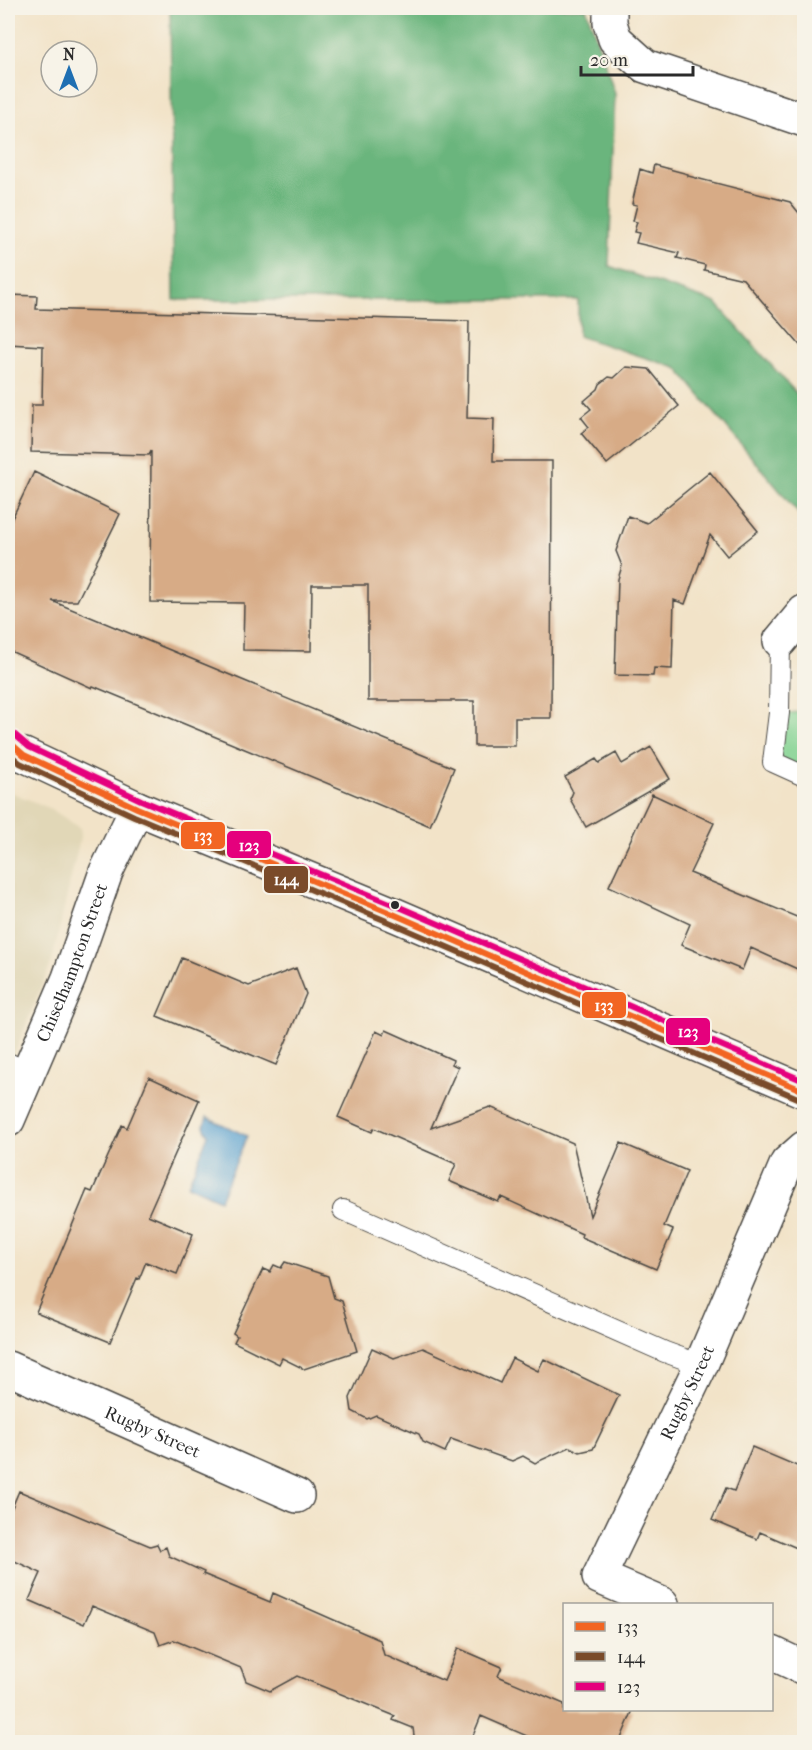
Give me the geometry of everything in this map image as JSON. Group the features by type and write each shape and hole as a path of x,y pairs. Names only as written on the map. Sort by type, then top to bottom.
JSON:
{"street":[{"path":"610,8 610,22 615,39 645,66 804,120"},
{"path":"780,641 804,612"},
{"path":"13,749 137,808 393,914 804,1091"},
{"name":"Chiselhampton Street","path":"8,1120 19,1068 69,978 106,872 137,808"},
{"name":"Rugby Street","path":"658,1603 599,1577 701,1365 754,1246 787,1163 804,1148"},
{"name":"Rugby Street","path":"8,1368 297,1496"},
{"path":"773,1654 804,1668"}],"lane":[{"path":"780,641 779,713 773,762 804,776"},
{"path":"343,1210 665,1352 701,1365"}],"shaded area":[{"path":"8,791 51,809 80,828 81,834 52,961 10,1064 8,1063"}],"green space":[{"path":"170,8 586,8 615,93 609,266 716,303 804,402 804,520 677,368 578,336 578,300 174,300"},
{"path":"804,711 804,776 773,762 786,714"}],"water":[{"path":"207,1117 247,1136 220,1200 188,1185 208,1135 204,1126"}],"building":[{"path":"654,165 790,202 804,219 804,350 743,279 704,270 705,265 677,258 679,253 636,243 639,233 634,232 637,222 633,221 637,205 632,204 640,169 652,173"},
{"path":"8,295 37,296 36,309 469,321 467,418 494,419 493,461 552,461 551,718 515,718 515,746 474,746 474,701 368,701 368,585 312,585 311,651 243,650 244,603 150,602 151,450 149,455 31,452 32,405 42,405 43,346 8,344"},
{"path":"626,367 649,369 679,406 607,464 581,433 589,427 581,417 591,409 584,401 598,389 600,384 609,377 614,378"},
{"path":"34,472 120,514 77,601 52,601 454,768 430,826 93,686 92,688 8,650 8,527"},
{"path":"710,472 758,531 727,556 710,535 685,604 674,600 672,669 654,668 653,676 615,675 618,579 622,566 616,551 628,516 647,523"},
{"path":"651,747 670,779 586,827 570,799 573,792 565,777 596,759 599,763 616,753 622,764"},
{"path":"652,794 714,823 690,873 804,920 804,972 751,948 742,970 681,945 690,924 609,886"},
{"path":"182,958 249,986 296,968 306,994 276,1065 157,1016"},
{"path":"386,1030 453,1060 452,1064 458,1067 431,1128 490,1107 573,1143 590,1216 621,1143 687,1171 664,1226 673,1230 656,1269 581,1237 582,1234 501,1197 498,1202 449,1181 456,1164 374,1128 372,1132 338,1117 376,1031 384,1035"},
{"path":"149,1077 199,1100 148,1215 193,1234 177,1274 146,1262 110,1342 36,1312 87,1190 92,1192 122,1125 127,1128"},
{"path":"285,1262 328,1276 334,1298 342,1301 357,1351 304,1369 282,1358 279,1364 234,1342 237,1336 233,1333 263,1269 270,1272 274,1265 281,1268"},
{"path":"372,1348 394,1358 423,1348 500,1383 512,1358 538,1371 544,1359 619,1395 593,1449 580,1452 570,1447 535,1463 523,1456 512,1461 451,1439 445,1452 423,1442 419,1434 376,1415 367,1419 352,1411 350,1398"},
{"path":"752,1447 804,1469 804,1551 760,1532 757,1539 712,1520 726,1488 734,1491"},
{"path":"19,1491 150,1546 157,1544 160,1550 166,1547 169,1556 204,1572 203,1574 270,1602 273,1593 380,1640 384,1655 444,1681 458,1648 502,1667 498,1676 563,1704 563,1711 633,1711 619,1743 543,1743 481,1716 470,1743 415,1743 413,1728 393,1720 395,1716 297,1676 270,1691 246,1681 241,1668 174,1640 160,1645 155,1632 92,1606 84,1624 29,1600 41,1573 8,1558 8,1517"}],"transit line":[{"name":"123","path":"14,734 29,747 141,800 397,906 804,1081"},
{"name":"133","path":"8,741 24,755 137,808 393,914 804,1091"},
{"name":"144","path":"8,753 20,763 134,816 389,922 800,1099"}]}
